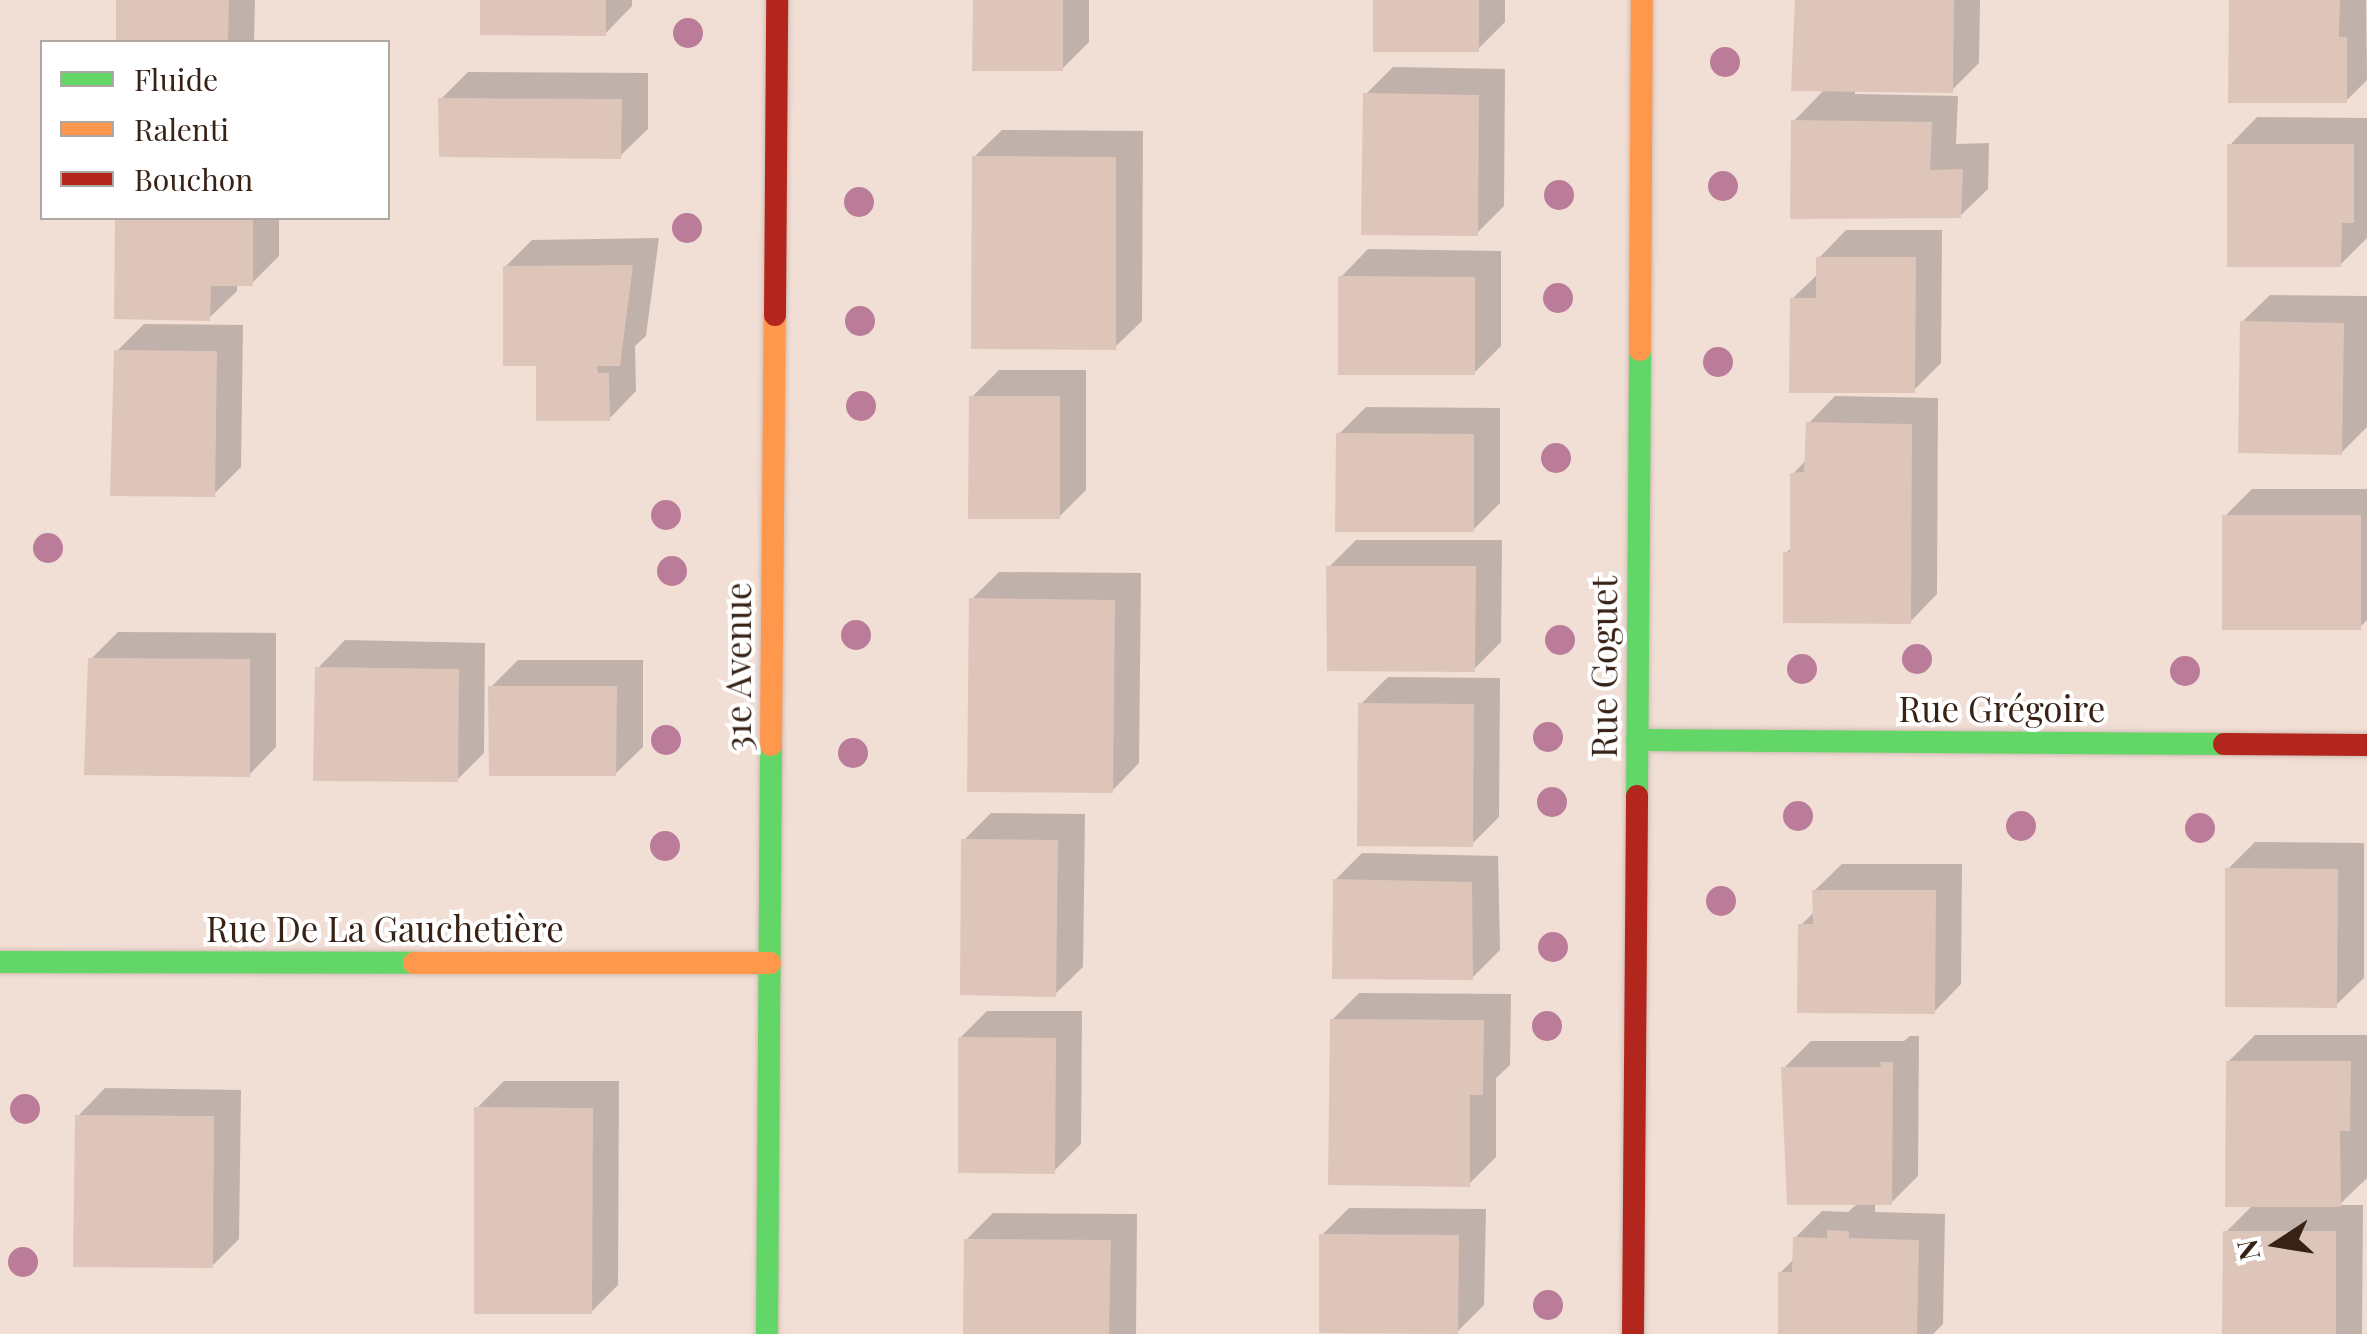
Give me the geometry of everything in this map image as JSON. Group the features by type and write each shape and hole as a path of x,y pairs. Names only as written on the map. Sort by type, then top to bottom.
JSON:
{"street":[{"name":"31e Avenue","path":"767,1334 777,0"},
{"name":"Rue Goguet","path":"1633,1334 1642,0"},
{"name":"Rue Grégoire","path":"1637,740 2367,745"},
{"name":"Rue De La Gauchetière","path":"0,962 770,963"}],"building":[{"path":"116,0 229,0 228,40 116,40"},
{"path":"480,0 606,0 606,36 480,35"},
{"path":"973,0 1063,0 1063,71 972,71"},
{"path":"1373,0 1479,0 1479,52 1373,52"},
{"path":"1795,0 1954,0 1953,93 1791,91"},
{"path":"2229,0 2340,0 2339,37 2347,37 2347,103 2228,103"},
{"path":"1363,93 1479,95 1478,236 1361,235"},
{"path":"438,98 622,99 621,159 439,157"},
{"path":"1791,120 1932,122 1930,170 1963,169 1961,218 1790,219"},
{"path":"2227,144 2354,144 2354,223 2342,223 2341,267 2227,267"},
{"path":"972,156 1116,157 1116,350 971,349"},
{"path":"115,220 253,220 253,286 211,286 210,321 114,319"},
{"path":"1816,257 1916,257 1915,393 1789,393 1790,298 1816,298"},
{"path":"633,265 620,366 597,366 598,373 609,373 610,421 536,421 536,366 503,366 503,266"},
{"path":"1338,276 1475,277 1475,375 1338,375"},
{"path":"2240,321 2344,323 2342,455 2238,453"},
{"path":"114,350 217,351 215,497 110,496"},
{"path":"969,396 1060,396 1060,519 968,519"},
{"path":"1806,422 1912,424 1911,624 1783,623 1783,552 1790,552 1790,473 1804,472"},
{"path":"1336,433 1474,434 1474,532 1335,532"},
{"path":"2222,515 2361,515 2361,630 2222,630"},
{"path":"1326,566 1476,566 1475,672 1327,671"},
{"path":"969,598 1115,600 1113,793 967,792"},
{"path":"88,658 250,659 250,777 84,775"},
{"path":"315,667 459,669 458,782 313,781"},
{"path":"488,686 617,686 616,776 489,776"},
{"path":"1358,703 1474,704 1473,847 1357,846"},
{"path":"961,839 1058,840 1056,997 960,995"},
{"path":"2225,868 2338,869 2337,1008 2225,1007"},
{"path":"1333,879 1472,882 1473,980 1332,979"},
{"path":"1812,890 1936,890 1935,1014 1797,1013 1798,924 1813,924"},
{"path":"1330,1019 1484,1020 1483,1095 1470,1095 1470,1187 1328,1185"},
{"path":"958,1037 1056,1038 1055,1174 958,1173"},
{"path":"2226,1061 2351,1061 2350,1131 2340,1131 2341,1207 2225,1207"},
{"path":"1880,1062 1893,1062 1892,1205 1787,1205 1781,1067 1881,1067"},
{"path":"474,1107 593,1108 592,1314 474,1314"},
{"path":"75,1115 214,1116 213,1268 73,1267"},
{"path":"1827,1230 1849,1231 1849,1238 1919,1240 1917,1334 1778,1334 1778,1272 1792,1272 1793,1237 1827,1238"},
{"path":"2223,1231 2336,1231 2336,1334 2222,1334"},
{"path":"1319,1234 1459,1235 1458,1334 1319,1333"},
{"path":"964,1239 1111,1240 1109,1334 963,1334"}],"traffic: fast":[{"path":"1637,796 1640,350"},
{"path":"1637,740 2224,744"},
{"path":"767,1334 771,745"},
{"path":"0,962 414,963"}],"traffic: slow":[{"path":"1640,350 1642,0"},
{"path":"771,745 775,315"},
{"path":"414,963 770,963"}],"traffic: jam":[{"path":"775,315 777,0"},
{"path":"2224,744 2367,745"},
{"path":"1633,1334 1637,796"}]}
